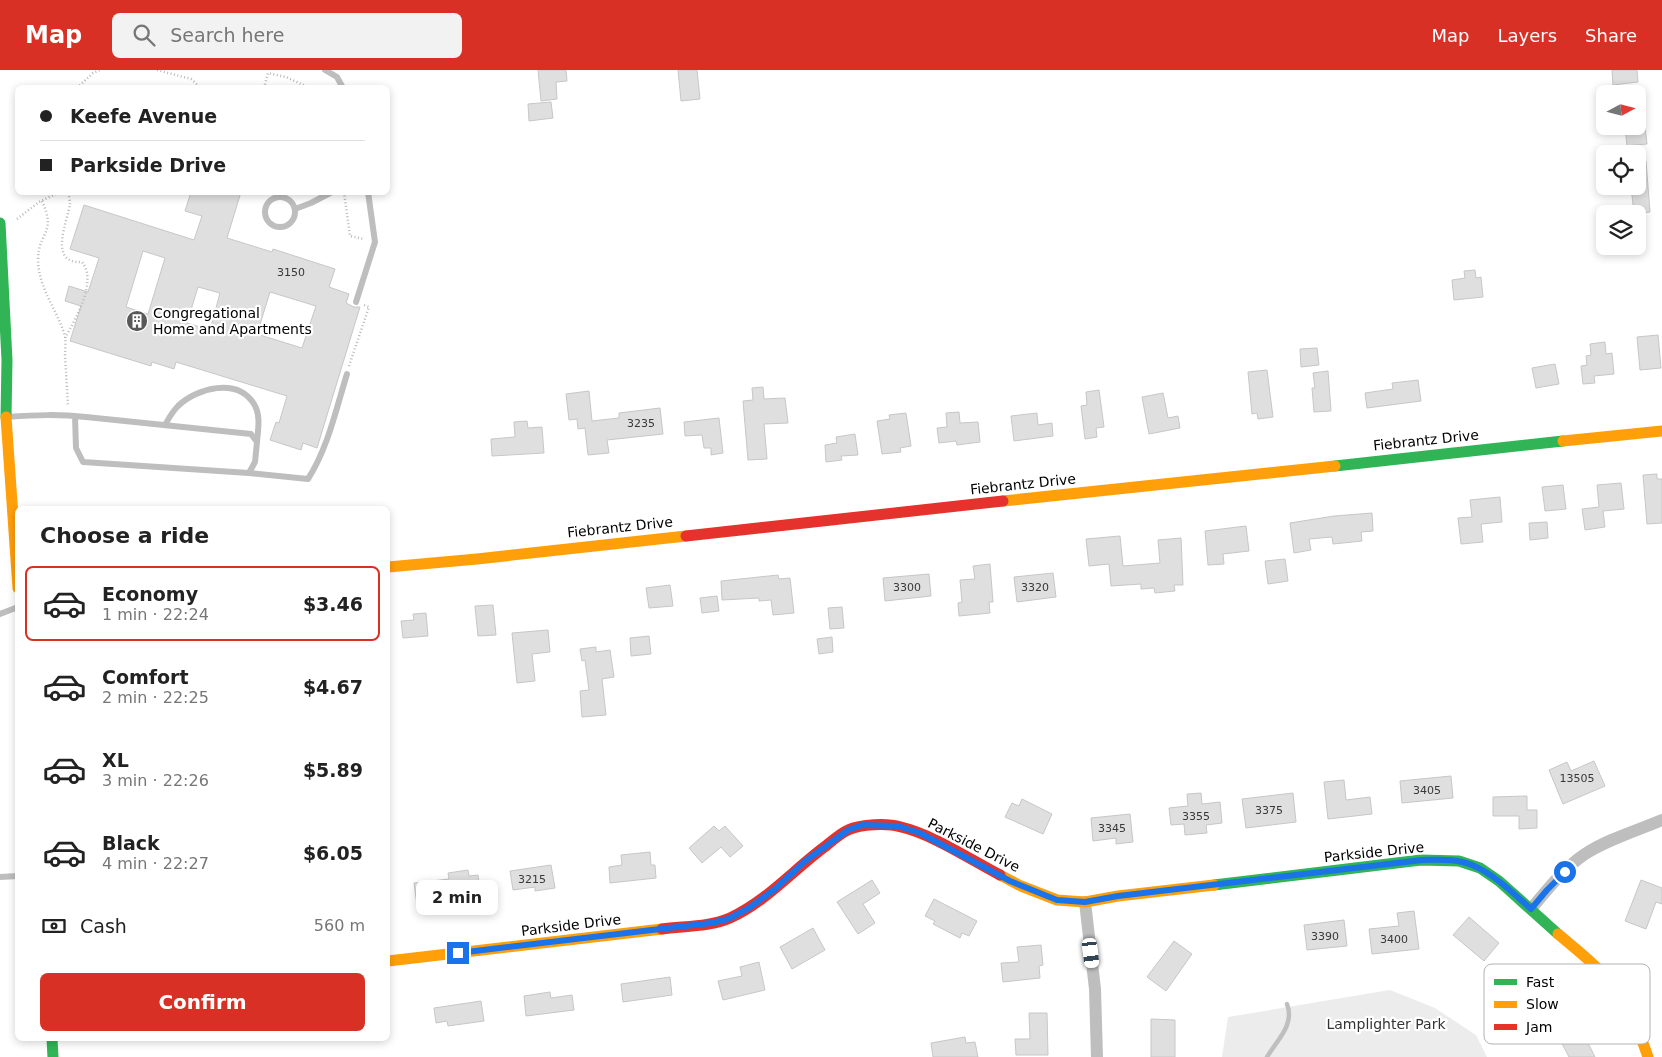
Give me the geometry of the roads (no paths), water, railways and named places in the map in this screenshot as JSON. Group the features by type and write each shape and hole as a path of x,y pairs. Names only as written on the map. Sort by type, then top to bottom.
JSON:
{"street":[{"path":"0,223 7,360 3,417"},
{"path":"0,403 3,417 15,554"},
{"name":"Fiebrantz Drive","path":"390,567 1662,431"},
{"path":"1531,909 1547,890 1583,855 1607,842 1662,820"},
{"name":"Parkside Drive","path":"390,961 702,924 728,919 749,908 775,889 804,862 848,830 862,825 906,828 920,833 1000,875 1044,895 1057,900 1085,902 1118,896 1422,860 1450,860 1472,864 1501,883 1593,964"},
{"path":"1085,902 1095,989 1097,1057"},
{"path":"52,1041 53,1057"},
{"name":"Parkside Drive","path":"1643,1044 1648,1057"}],"lane":[{"path":"325,70 337,77 341,85"},
{"path":"295,209 326,195"},
{"path":"356,302 375,242 368,195"},
{"path":"276,197 286,198 295,209 295,214 290,223 281,227 271,224 265,216 268,202 276,197"},
{"path":"72,416 76,448 83,462 249,473 308,479 316,467 326,440 346,374"},
{"path":"165,425 172,412 182,402 193,396 211,389 230,388 243,393 254,404 258,415 255,462 249,473"},
{"path":"3,417 52,414 165,425 251,434 257,442"},
{"path":"0,614 15,609"},
{"path":"0,877 15,876"}],"waterway":[{"path":"1267,1057 1287,1026 1289,1019 1287,1004"}],"place":[{"name":"Congregational Home and Apartments","path":"137,321"}],"park label":[{"name":"Lamplighter Park","path":"1386,1024"}]}
